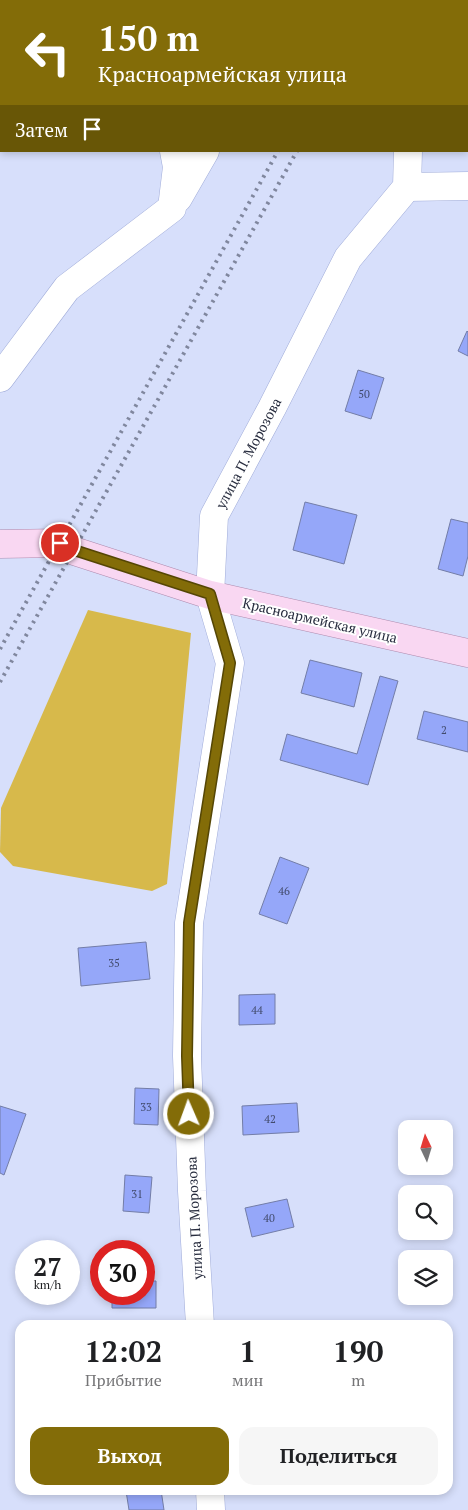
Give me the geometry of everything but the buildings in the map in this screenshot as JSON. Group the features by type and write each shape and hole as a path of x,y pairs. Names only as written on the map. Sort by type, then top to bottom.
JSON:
{"main road":[{"name":"Красноармейская улица","path":"0,544 60,543 74,550 210,594 468,653"}],"street":[{"path":"172,208 177,167 174,152"},
{"path":"0,378 67,288 172,208 204,152"},
{"path":"408,152 407,187 468,186"},
{"name":"улица П. Морозова","path":"200,1320 187,1056 189,923 230,663 210,594 214,516 272,408 348,258 407,187"},
{"path":"210,1495 211,1510"}],"shaded area":[{"path":"88,610 191,633 167,884 152,891 13,866 0,852 1,808"}],"railway":[{"path":"0,649 277,152"},
{"path":"0,682 296,152"}],"route":[{"path":"60,543 74,550 210,594 230,663 189,923 187,1056 189,1114"}]}
